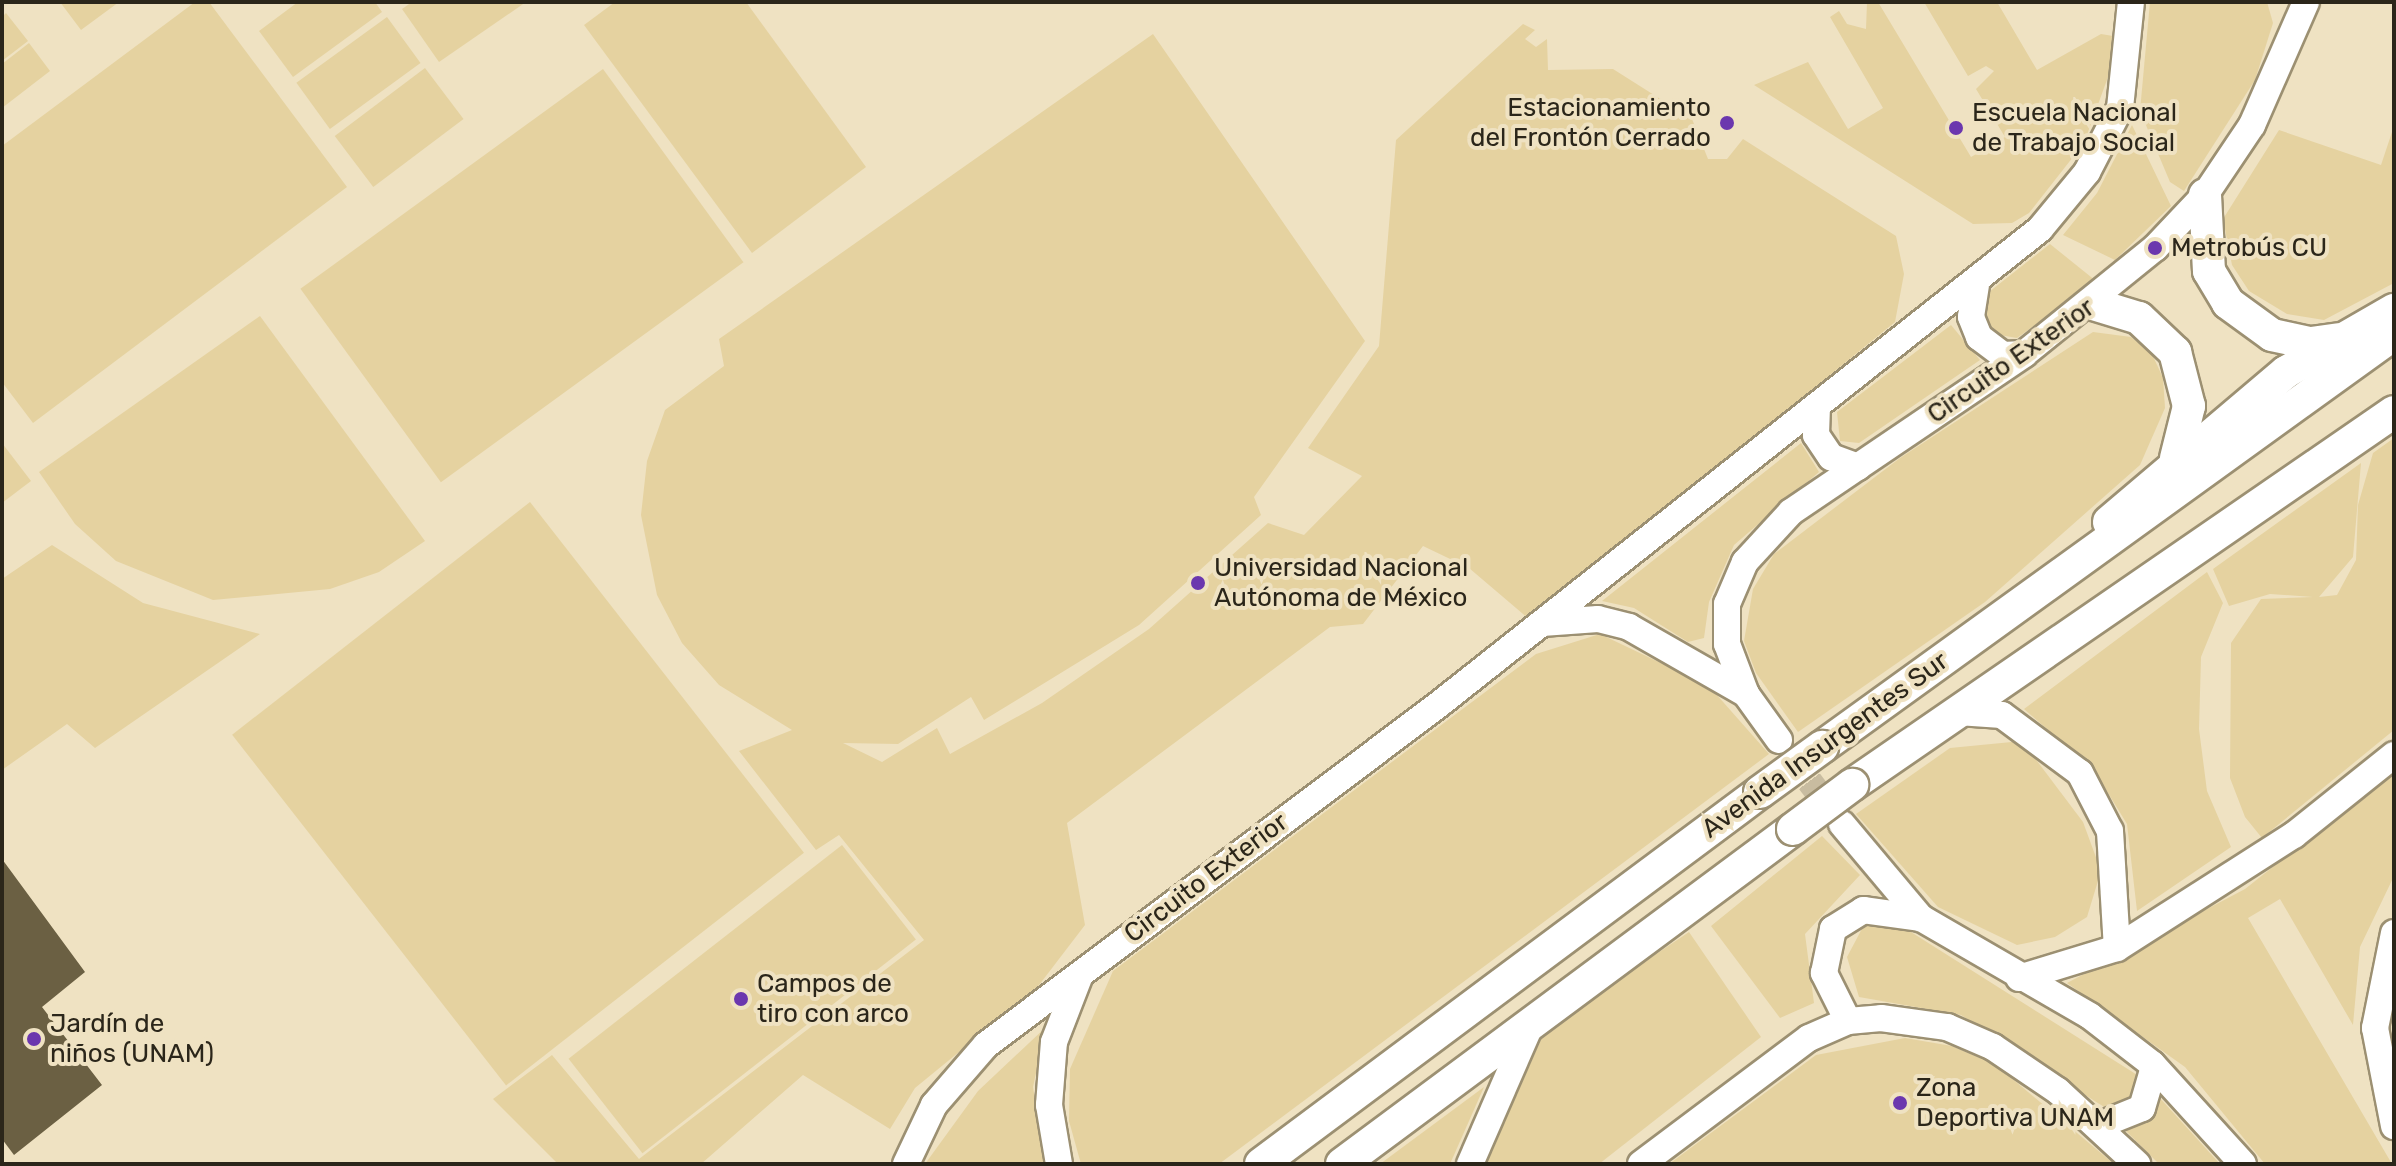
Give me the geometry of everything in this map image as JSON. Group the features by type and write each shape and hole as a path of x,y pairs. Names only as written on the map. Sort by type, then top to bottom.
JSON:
{"main road":[{"path":"2205,195 2209,271 2228,303 2272,335 2338,339"},
{"path":"2093,304 2139,318 2175,352 2189,406 2175,459"},
{"path":"2023,599 2175,459 2338,339 2394,310"},
{"name":"Avenida Insurgentes Sur","path":"1261,1164 2023,599 2394,334"},
{"name":"Avenida Insurgentes Sur","path":"1342,1164 1852,785 2394,412"}],"street":[{"name":"Circuito Exterior","path":"906,1164 934,1105 986,1045 1542,623 1976,285 2040,229 2104,145 2125,84 2131,2"},
{"path":"2287,2 2292,40"},
{"name":"Circuito Exterior","path":"1779,740 1746,694 1727,644 1727,617 1745,562 1791,512 2093,304 2205,195 2252,125 2292,40 2306,2"},
{"path":"1976,285 1971,317 1979,337 2003,355 2024,354"},
{"path":"1817,406 1816,435 1831,457 1858,467"},
{"name":"Circuito Exterior","path":"1542,623 1598,619 1629,627 1746,694"},
{"path":"1958,712 2002,715 2080,773 2110,831 2117,948"},
{"path":"2019,978 2117,948 2294,835 2394,755"},
{"path":"1842,824 1921,918 2019,978 2090,1016 2154,1067 2243,1164"},
{"path":"1848,1021 1824,973 1833,929 1863,910 1921,918"},
{"path":"2394,933 2375,1028 2394,1126"},
{"path":"1059,1164 1049,1105 1054,1042 1080,975"},
{"path":"1641,1164 1809,1038 1848,1021 1902,1019 1971,1036 2100,1125 2137,1164"},
{"path":"1470,1164 1533,1022"},
{"path":"2100,1125 2142,1108 2154,1067"}],"shaded area":[{"path":"60,2 119,2 81,30"},
{"path":"195,2 209,2 347,187 33,423 2,382 2,146"},
{"path":"298,2 375,2 382,12 293,77 259,31"},
{"path":"412,2 526,2 439,62 402,9"},
{"path":"615,2 746,2 866,167 752,253 584,25"},
{"name":"Escuela Nacional de Trabajo Social","path":"1867,2 1878,2 1971,157 2005,137 1976,89 1994,71 1986,66 1968,76 1924,2 1997,2 2037,70 2101,34 2113,36 2108,77 2084,143 2029,213 2012,223 1973,224 1754,85 1808,62 1848,129 1883,108 1830,17 1839,11 1847,24 1866,29"},
{"path":"2150,2 2267,2 2273,23 2255,80 2184,191 2170,182 2140,111"},
{"path":"6,13 28,41 2,61 2,17"},
{"path":"387,17 421,63 330,129 296,83"},
{"path":"1523,24 1535,30 1525,39 1536,47 1547,39 1548,70 1613,69 1692,119 1708,159 1727,159 1743,139 1896,236 1904,274 1895,322 1530,620 1469,568 1423,546 1363,624 1330,627 1067,823 1085,925 1036,989 915,1088 890,1129 803,1075 701,1164 558,1164 493,1099 552,1055 639,1159 924,940 839,835 816,850 739,751 792,730 719,685 682,643 657,595 641,515 647,461 665,410 724,366 719,339 1153,34 1365,341 1254,497 1261,515 1139,625 984,720 971,697 898,744 843,743 882,762 937,728 950,754 1042,703 1149,629 1268,523 1304,535 1362,476 1308,448 1379,346 1396,140"},
{"path":"29,43 50,71 2,108 2,64"},
{"path":"425,68 464,119 373,187 335,136"},
{"path":"603,69 743,262 441,482 300,289"},
{"path":"2132,125 2171,206 2115,260 2063,235 2097,193"},
{"path":"2394,126 2394,283 2324,320 2287,314 2249,291 2232,265 2223,219 2279,130 2381,165"},
{"path":"2050,244 2096,281 2017,338 1994,334 1984,322 1989,292"},
{"path":"260,316 425,541 379,572 330,589 213,600 116,561 75,524 39,472"},
{"path":"1951,325 1980,360 1859,443 1840,441 1837,412"},
{"path":"2093,332 2131,337 2152,354 2163,378 2165,408 2140,465 1985,602 1798,732 1756,673 1744,641 1753,589 1774,554 1900,458"},
{"path":"2394,438 2394,730 2262,838 2245,817 2230,778 2231,643 2261,599 2313,597 2270,594 2229,606 2213,569 2361,463 2353,557 2319,597 2337,595 2356,560 2358,505 2373,453"},
{"path":"2,443 31,481 2,503"},
{"path":"1801,443 1819,472 1734,545 1709,602 1704,638 1688,642 1634,608 1602,601"},
{"path":"530,502 804,853 506,1085 232,735"},
{"path":"52,545 143,603 260,634 95,748 67,724 2,770 2,579"},
{"path":"2207,572 2223,603 2201,657 2199,729 2207,791 2231,847 2137,911 2127,824 2094,770 2024,709"},
{"path":"1600,634 1709,686 1769,754 1219,1164 1081,1164 1069,1121 1070,1069 1113,971 1536,654"},
{"path":"2022,741 2083,822 2101,871 2087,917 2055,937 2017,945 1938,907 1856,814 1950,748"},
{"path":"2394,771 2394,876 2360,947 2353,1025 2280,899 2248,918 2392,1164 2265,1164 2185,1067 2067,983 2245,889"},
{"path":"1822,836 1860,875 1805,934 1814,1003 1780,1018 1711,926"},
{"name":"Campos de tiro con arco","path":"842,845 916,940 642,1153 569,1059"},
{"path":"1865,923 1903,927 2142,1078 2142,1092 2115,1114 1961,1015 1859,997 1847,957"},
{"path":"1689,932 1761,1037 1599,1164 1486,1164 1546,1028"},
{"path":"1046,1027 1033,1087 1045,1164 925,1164 978,1091"},
{"name":"Zona Deportiva UNAM","path":"1905,1038 1952,1046 1996,1065 2114,1164 1669,1164 1816,1055"},
{"path":"1484,1087 1450,1164 1380,1164"},
{"path":"2158,1096 2220,1164 2159,1164 2125,1130 2141,1122"}],"building":[{"name":"Jardín de niños (UNAM)","path":"2,859 85,972 42,1007 102,1085 14,1155 2,1139"}],"tunnel":[{"path":"1786,750 1837,818"}],"place":[{"name":"Estacionamiento del Frontón Cerrado","path":"1727,123"},
{"name":"Escuela Nacional de Trabajo Social","path":"1956,128"},
{"name":"Metrobús CU","path":"2155,248"},
{"name":"Universidad Nacional Autónoma de México","path":"1198,583"},
{"name":"Campos de tiro con arco","path":"741,999"},
{"name":"Jardín de niños (UNAM)","path":"34,1039"},
{"name":"Zona Deportiva UNAM","path":"1900,1103"}]}
